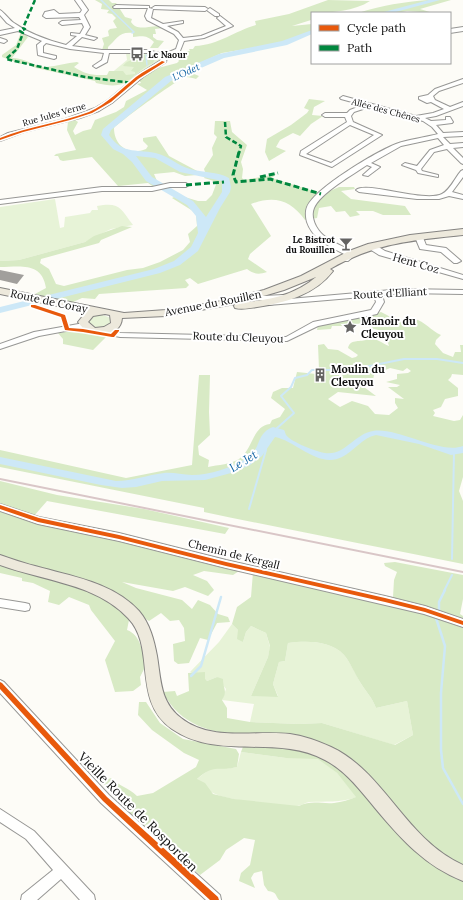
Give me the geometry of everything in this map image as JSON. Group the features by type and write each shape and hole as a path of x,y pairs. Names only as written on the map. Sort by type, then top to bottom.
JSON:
{"main road":[{"name":"Avenue du Rouillen","path":"112,324 138,318 256,304 290,297 345,256 393,242 419,237 463,232"},
{"name":"Avenue du Rouillen","path":"112,324 129,316 167,312 234,301 310,282 332,267 372,247"},
{"name":"Route de Coray","path":"0,291 36,301 72,312 92,330 112,324 107,311 98,311 51,302 36,301 20,300 0,296"},
{"path":"84,322 90,314 98,311"},
{"path":"0,560 88,586 114,599 130,611 140,623 146,636 152,685 156,699 165,713 176,723 209,737 247,741 269,740 291,742 312,746 336,757 360,777 422,848 442,863 463,873"}],"street":[{"path":"58,16 80,15 85,10 78,0"},
{"path":"182,40 204,36 230,26 202,3"},
{"path":"116,7 151,6 208,9"},
{"path":"0,14 20,29 45,41 107,52 152,53 164,56 178,50 182,40 178,34 149,18 151,6"},
{"path":"68,46 81,35 87,27 85,21 80,15"},
{"path":"62,23 85,21"},
{"path":"162,26 181,22"},
{"path":"0,33 20,29"},
{"path":"451,31 463,29"},
{"path":"73,34 94,38"},
{"path":"45,41 40,44 40,54 54,57"},
{"path":"96,66 106,60 107,52"},
{"name":"Rue Jules Verne","path":"0,140 18,132 80,116 102,107 117,97 138,78 164,61 164,56"},
{"path":"449,110 431,98 437,90 462,80"},
{"name":"Allée des Chênes","path":"343,98 418,118 429,123"},
{"path":"418,118 434,115 463,104"},
{"path":"325,115 348,115 355,110 369,105"},
{"path":"348,115 350,123"},
{"path":"429,123 434,115"},
{"path":"429,123 450,122 448,118"},
{"path":"350,123 379,135"},
{"path":"350,123 308,150 316,153 309,158 332,165 386,130"},
{"path":"429,123 463,162"},
{"path":"345,256 313,229 309,217 311,206 321,194 367,163 398,146 463,134"},
{"path":"441,137 463,145"},
{"path":"418,169 441,137"},
{"path":"366,175 377,167 367,163"},
{"path":"405,165 418,169 420,172 436,176"},
{"path":"359,190 429,198 441,196 447,193 463,172"},
{"path":"0,202 102,189 148,189 186,184"},
{"path":"447,193 463,197"},
{"path":"419,237 423,247 442,250 457,261"},
{"name":"Hent Coz","path":"372,247 382,253 463,277"},
{"name":"Avenue du Rouillen","path":"332,267 350,256 345,256"},
{"name":"Route d'Elliant","path":"256,304 377,293 418,291 463,292"},
{"name":"Route du Cleuyou","path":"112,324 113,334 124,335 287,339 300,337 319,323 374,312 380,302 377,293"},
{"name":"Route d'Elliant","path":"234,301 260,297 317,298"},
{"path":"0,347 37,334 84,322"},
{"name":"Chemin de Kergall","path":"0,507 38,520 118,537 221,563 385,600 425,610 463,623"},
{"path":"0,603 25,606"},
{"name":"Vieille Route de Rosporden","path":"0,685 105,799 215,900"},
{"path":"0,816 24,830 89,900"},
{"path":"27,900 62,870"}],"green space":[{"path":"95,0 109,0 112,3 116,3 125,17 132,19 131,22 138,27 142,28 155,26 164,28 155,29 156,34 153,34 153,37 157,40 164,41 158,48 150,48 154,42 149,38 144,36 133,37 133,33 124,33 108,47 108,50 102,50 104,44 102,38 109,36 108,31 110,29 117,28 113,21 116,18 112,14 107,13 109,10 101,9 102,4"},
{"path":"328,0 370,1 357,7 335,12 311,12 311,20 292,26 311,24 311,32 292,41 222,53 184,70 199,76 196,79 186,77 181,79 150,100 114,128 117,140 124,148 128,150 140,151 146,149 148,146 143,141 143,138 156,136 169,156 199,172 197,175 185,176 174,172 154,174 157,181 163,186 155,188 148,183 118,186 92,157 63,161 60,160 58,156 54,156 56,154 76,150 67,130 68,122 75,120 78,122 73,131 75,135 91,129 95,120 116,112 124,107 126,101 147,90 137,84 141,83 139,80 158,68 177,63 179,61 177,58 186,54 185,51 190,51 189,49 193,49 195,46 211,43 256,25 255,21 289,14"},
{"path":"451,0 420,9 430,12 362,12 393,4"},
{"path":"21,32 28,37 12,58 21,59 42,67 77,62 79,63 74,67 89,74 107,75 109,71 123,71 126,75 135,74 135,72 131,71 134,67 123,66 128,61 138,60 142,55 160,56 160,58 155,59 153,63 145,67 123,84 108,85 96,83 95,81 36,68 26,63 20,64 2,57 2,55 16,45"},
{"path":"126,53 160,55 161,59 128,83 103,80 127,60"},
{"path":"309,99 325,101 314,107 312,115 323,116 311,124 300,136 293,133 280,140 276,147 286,151 269,161 265,152 267,139 291,125 307,113 309,110 304,108"},
{"path":"215,121 230,121 232,132 247,145 241,162 243,169 242,178 244,180 276,174 272,178 323,194 339,187 354,187 355,189 341,191 351,199 405,206 411,215 383,215 373,211 356,211 360,215 350,217 345,211 336,212 331,206 319,208 317,218 305,220 294,208 281,201 259,201 251,204 271,236 250,254 248,259 267,272 256,274 247,269 198,284 190,278 185,280 189,285 186,288 99,294 95,299 82,298 71,303 35,294 46,288 44,279 35,269 29,267 0,267 0,261 19,260 85,242 94,236 122,226 132,227 101,240 99,243 41,259 40,263 49,269 56,284 64,286 127,270 143,268 160,262 183,250 190,242 188,234 197,226 196,213 172,198 178,195 198,201 206,201 212,195 217,182 204,178 206,175 204,169 213,155 212,148 217,137 214,134"},
{"path":"55,199 60,228 64,227 65,217 90,213 92,210 98,210 97,206 105,205 115,206 122,210 133,225 111,229 85,242 19,260 0,261 0,207"},
{"path":"381,312 405,322 414,319 418,320 441,335 436,340 435,344 443,353 453,357 455,352 461,352 460,345 463,345 463,375 452,374 448,380 458,388 458,396 445,399 441,407 433,410 435,413 433,416 454,421 460,420 463,415 463,477 459,491 463,501 463,564 204,512 204,508 0,467 0,450 126,478 192,465 199,375 210,375 210,435 198,446 199,455 209,460 208,467 236,461 244,455 260,429 270,424 272,420 280,417 285,409 271,398 273,392 282,388 293,388 297,372 316,374 319,369 318,345 324,344 328,349 338,350 352,358 358,355 348,348 353,342 366,340 366,338 369,338 375,339 389,346 383,339 395,338 390,336 391,333 370,328 365,323 332,326 331,329 317,330 318,325 365,317","holes":["390,368 403,371 407,368 411,371 408,373 397,374 397,379 386,382 400,385 397,387 388,387 404,399 395,398 395,403 398,408 389,415 375,414 368,406 352,401 340,407 328,399 338,392 376,396 360,384 372,385 374,375"]},
{"path":"100,314 111,318 111,323 104,327 92,327 88,320 92,316"},
{"path":"73,331 107,336 93,350 63,344 63,339 58,333"},
{"path":"0,481 57,495 144,509 229,528 225,534 47,501 33,517 239,571 233,575 204,571 193,575 207,581 214,590 208,596 185,587 173,591 122,582 136,588 182,600 192,609 198,600 210,605 218,614 228,617 230,622 217,623 208,640 200,638 189,663 178,664 174,661 173,644 185,641 184,628 179,620 170,621 161,613 149,621 138,614 129,620 127,630 132,632 138,640 146,665 140,677 141,685 133,691 115,692 105,660 115,641 91,610 89,605 69,597 59,605 48,602 50,591 33,583 22,581 22,578 0,573"},
{"path":"395,562 463,575 463,599 460,614 463,616 463,900 279,900 274,893 268,891 264,885 262,871 254,873 251,878 255,888 239,881 241,873 250,865 255,840 244,838 226,850 220,860 200,875 134,817 102,782 111,778 137,796 153,793 196,767 199,760 184,753 152,730 138,715 139,702 146,702 160,723 183,739 236,749 239,754 237,767 212,769 197,779 205,783 213,794 234,799 299,806 312,803 337,803 356,797 337,773 318,759 286,758 241,752 247,736 222,733 198,726 178,713 170,704 163,692 175,691 177,696 189,691 188,673 205,672 205,679 207,681 217,677 223,679 225,692 222,700 227,708 227,718 250,722 299,724 322,723 395,745 413,735 407,701 376,708 344,655 338,650 325,644 310,642 288,643 285,661 279,662 273,684 278,697 251,696 268,657 270,646 266,633 251,626 246,632 243,642 237,639 238,630 232,624 237,607 251,597 253,572 338,591 393,597 394,580 397,572 385,566 384,563"},
{"path":"232,624 238,630 243,642 246,632 251,626 266,633 270,647 268,657 251,696 278,696 273,684 279,662 285,661 288,643 310,642 325,644 338,650 344,655 376,708 407,701 413,735 394,745 322,723 299,724 250,722 254,704 222,700 226,689 217,677 207,681 190,672 219,642"},
{"path":"241,752 286,758 318,758 337,773 357,797 338,801 309,802 300,806 267,804 219,796 211,792 196,780 213,768 237,767"}],"water":[{"name":"Le Jet","path":"273,427 284,430 289,438 298,444 325,453 338,451 366,433 383,431 443,447 454,448 463,446 463,453 451,455 419,444 376,435 366,439 342,457 333,460 325,460 275,437 262,456 250,465 231,473 205,480 162,481 136,487 122,488 0,464 0,457 116,481 164,473 192,475 206,474 227,468 247,458 255,450 263,434"}],"building":[{"path":"0,270 24,275 17,284 0,280"}],"waterway":[{"path":"101,0 134,32 132,33"},
{"name":"L'Odet","path":"387,12 437,0"},
{"name":"L'Odet","path":"203,233 215,208 226,192 226,180 221,177 183,170 157,156 121,151 110,143 105,135 107,129 168,79 222,56 284,43 311,32"},
{"path":"146,55 147,65"},
{"name":"L'Odet","path":"127,153 138,163 149,179 155,184 190,203 196,208 201,216 203,233"},
{"name":"L'Odet","path":"0,310 157,271 177,263 195,249 203,233"},
{"path":"276,429 294,413 281,396 291,387 295,378 307,375 312,370 350,370 404,359 437,359 463,363"},
{"name":"Le Jet","path":"249,509 266,450"},
{"path":"452,559 454,452"},
{"path":"444,591 452,575"},
{"path":"439,610 439,602 445,590"},
{"path":"191,676 201,666 221,597"},
{"path":"436,618 445,646 441,693 441,750 443,768 463,804"}],"railway":[{"path":"0,479 463,572"}],"marked path":[{"path":"35,0 23,28 25,29 20,31 23,33 17,49 6,59 85,77 132,83"},
{"path":"225,122 226,137 241,146 233,175 236,182 245,183 262,179 270,179 321,194"},
{"path":"260,177 278,173"},
{"path":"186,185 224,182"}],"cycle path":[{"path":"0,139 22,131 80,116 98,109 110,101 137,78 163,62"},
{"path":"33,306 63,316 67,329 83,330 112,336 117,331"},
{"path":"0,507 38,520 119,537 226,564 385,600 425,610 463,623"},
{"path":"0,685 105,799 215,900"}],"place":[{"name":"Le Naour","path":"137,54"},
{"name":"Le Bistrot du Rouillen","path":"346,244"},
{"name":"Manoir du Cleuyou","path":"350,327"},
{"name":"Moulin du Cleuyou","path":"320,375"}]}
